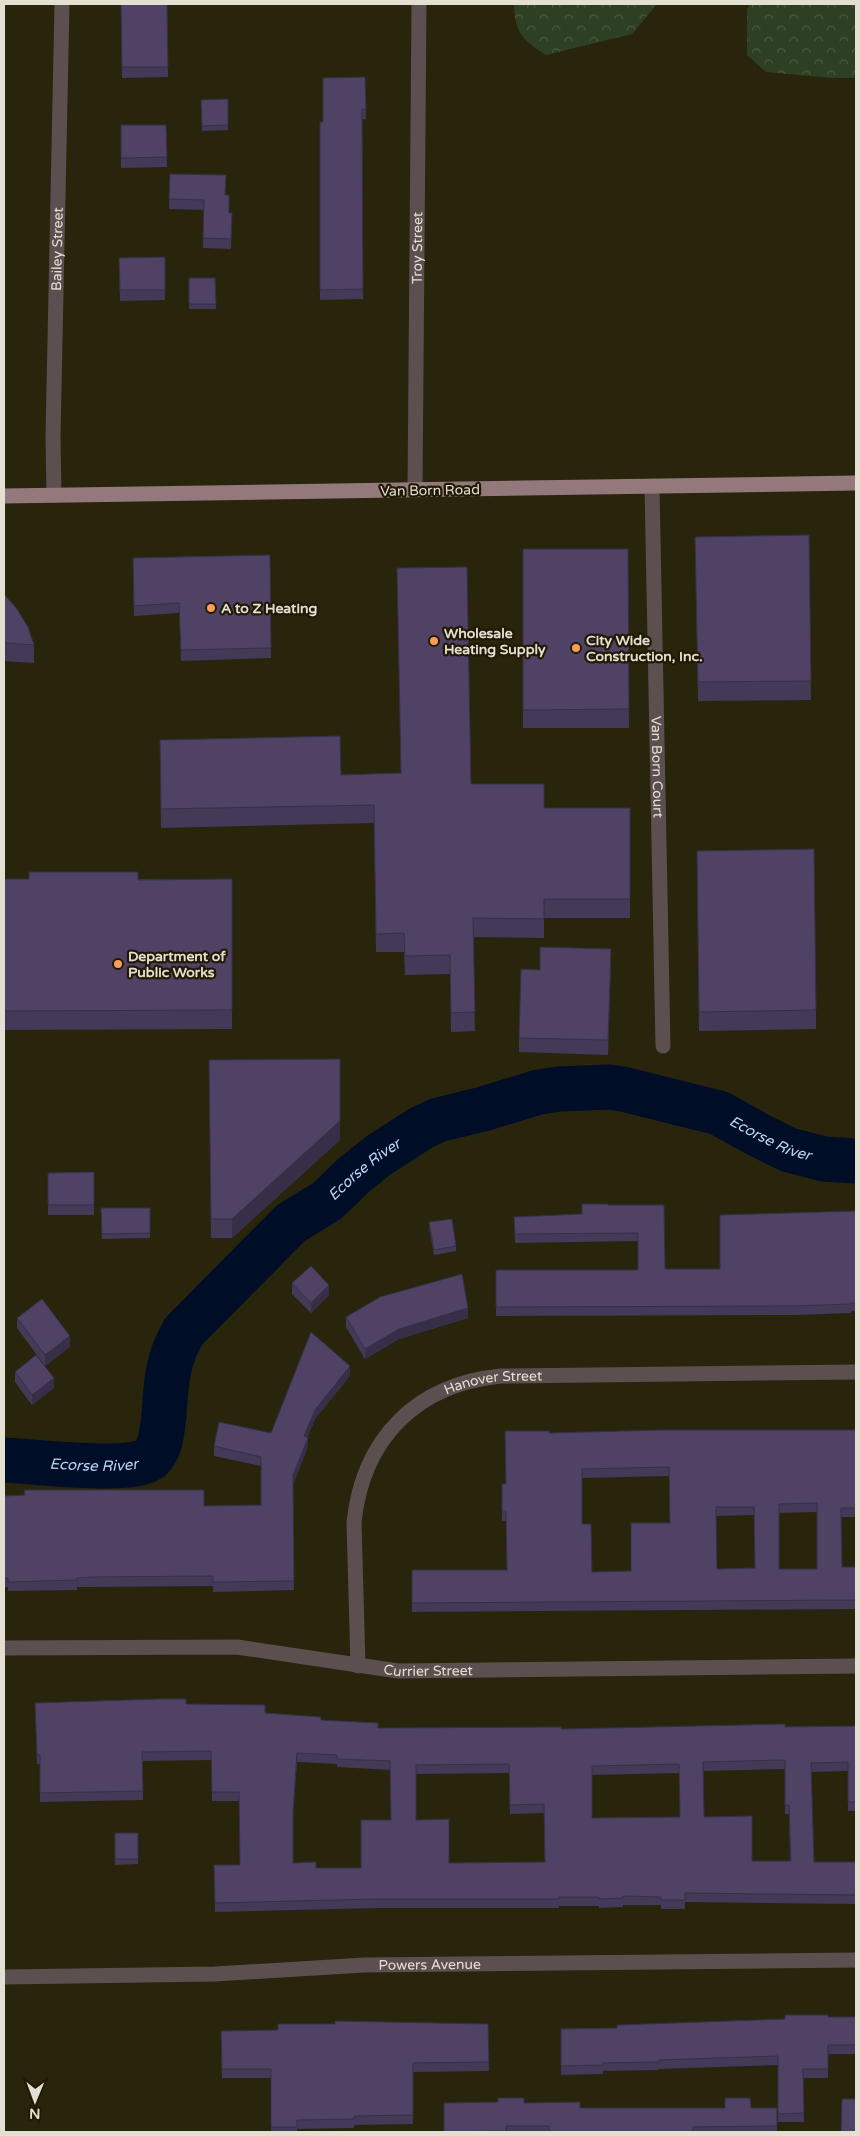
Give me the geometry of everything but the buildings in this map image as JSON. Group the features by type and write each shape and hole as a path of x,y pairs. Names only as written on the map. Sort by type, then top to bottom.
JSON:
{"main road":[{"name":"Van Born Road","path":"4,496 856,483"}],"street":[{"name":"Bailey Street","path":"54,495 53,427 62,4"},
{"name":"Troy Street","path":"415,490 419,4"},
{"name":"Van Born Court","path":"652,487 663,1046"},
{"name":"Hanover Street","path":"358,1666 354,1522 361,1484 372,1457 382,1440 404,1415 431,1396 462,1383 501,1376 856,1372"},
{"name":"Currier Street","path":"4,1648 237,1647 398,1671 856,1666"},
{"name":"Powers Avenue","path":"4,1976 215,1974 364,1965 856,1960"}],"green space":[{"path":"514,4 657,4 632,34 546,55 531,45 521,35 516,22"},
{"path":"750,4 856,4 856,78 831,78 766,72 747,55 747,9"}],"waterway":[{"name":"Ecorse River","path":"4,1460 104,1466 141,1463 151,1458 155,1454 161,1438 171,1361 178,1341 184,1331 291,1223 327,1201 354,1175 379,1155 421,1128 438,1120 539,1092 559,1089 609,1087 719,1113 789,1150 824,1159 856,1161"}],"place":[{"name":"A to Z Heating","path":"211,608"},
{"name":"Wholesale Heating Supply","path":"434,641"},
{"name":"City Wide Construction, Inc.","path":"576,648"},
{"name":"Department of Public Works","path":"118,964"}]}
